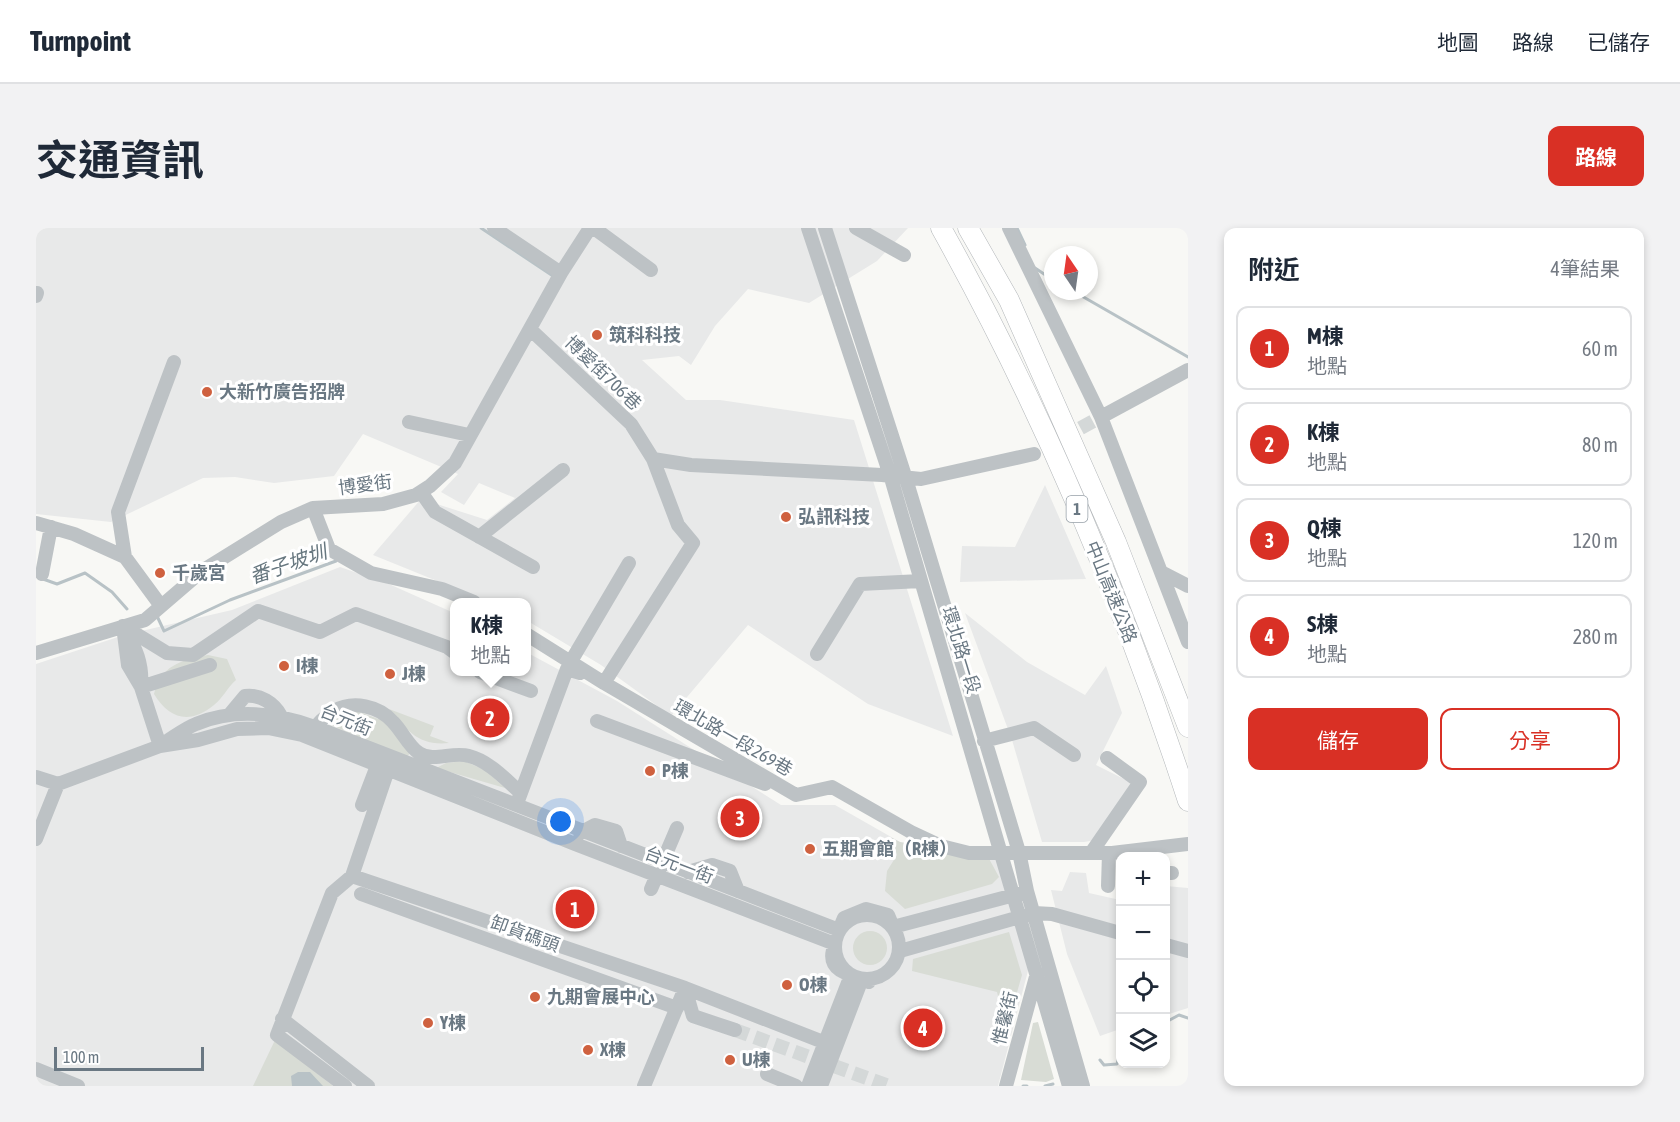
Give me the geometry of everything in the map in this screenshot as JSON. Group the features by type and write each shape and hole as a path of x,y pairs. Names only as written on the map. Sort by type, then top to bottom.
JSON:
{"highway":[{"name":"中山高速公路","path":"941,228 997,333 1048,440 1147,683 1188,801"},
{"name":"中山高速公路","path":"968,228 1009,300 1116,542 1188,728"}],"street":[{"path":"494,228 561,273"},
{"path":"592,228 651,270"},
{"name":"博愛街","path":"36,653 145,620 202,571 281,522 313,508 382,504 421,492 455,463 561,273 592,228"},
{"name":"環北路一段","path":"808,228 891,478 1002,851 1047,964 1083,1086"},
{"name":"環北路一段","path":"825,228 906,479 1019,852 1020,893"},
{"path":"856,228 904,255"},
{"path":"1009,228 1101,417 1188,642"},
{"name":"博愛街706巷","path":"531,330 620,411 653,459 678,525 693,543 599,680"},
{"path":"161,606 125,557 118,512 174,362"},
{"path":"1101,417 1188,370"},
{"path":"409,422 469,435"},
{"path":"653,459 691,465 921,479 1034,454"},
{"path":"479,537 563,470"},
{"path":"421,492 435,512 533,567"},
{"path":"313,508 329,549 371,573 442,589 463,598"},
{"path":"36,523 74,534 125,557"},
{"path":"42,574 51,527"},
{"path":"570,663 629,563"},
{"path":"1161,572 1188,586"},
{"path":"817,654 860,584 921,581"},
{"path":"123,626 167,653 193,655 258,610 320,632 356,614 450,649"},
{"path":"123,626 136,649 142,671 141,687 160,746"},
{"name":"環北路一段269巷","path":"531,637 570,663 796,795 832,787 941,846 969,853 1002,851 1109,853 1188,844"},
{"path":"141,687 210,665"},
{"path":"516,805 567,669 599,680"},
{"path":"491,676 531,690"},
{"path":"230,714 245,696 254,695 276,706 281,716"},
{"path":"313,733 337,710 354,705 375,709 392,720 418,753 432,758 468,755 486,764 516,805 575,844 581,831"},
{"name":"台元街","path":"160,746 195,724 230,714 281,716 313,733 384,762 516,805"},
{"path":"597,721 786,792 789,791"},
{"name":"台元街","path":"58,784 160,746 198,740 237,729 268,728 313,733"},
{"path":"984,741 1034,728 1074,755"},
{"path":"419,769 424,755"},
{"path":"1091,853 1140,782 1107,758"},
{"path":"362,805 384,762"},
{"path":"345,1086 277,1035 332,893 351,876 384,762"},
{"name":"台元街","path":"384,762 419,769 516,805"},
{"path":"36,839 58,784 37,781"},
{"name":"台元一街","path":"516,805 621,846 660,869 837,937"},
{"path":"651,889 677,828"},
{"name":"台元一街","path":"575,844 583,857 602,862 615,859 660,869 688,872 738,891 762,908"},
{"path":"1108,886 1115,870 1109,853"},
{"path":"351,876 685,988 830,1044"},
{"path":"893,927 1020,893"},
{"name":"卸貨碼頭","path":"360,894 677,1008"},
{"path":"900,951 1027,915 1052,914 1116,932"},
{"path":"863,915 883,919 893,927 900,951 895,964 888,972 878,978 856,977 840,964 837,937 853,919 863,915"},
{"name":"環北路一段","path":"1027,915 1036,974 1069,1086"},
{"path":"1170,946 1188,951"},
{"name":"惟馨街","path":"1005,1085 1036,974 1047,964"},
{"path":"808,1086 830,1044 856,977"},
{"path":"644,1086 685,988"},
{"path":"685,988 693,1016 735,1030"},
{"path":"282,1020 368,1086"},
{"path":"821,1086 830,1044"},
{"path":"36,1069 78,1086"},
{"path":"767,1074 796,1086"}],"shaded area":[{"path":"36,228 908,228 877,261 809,303 748,289 715,326 691,365 679,356 642,360 686,400 720,400 854,420 953,736 868,704 748,625 671,716 601,665 531,623 531,598 479,598 373,555 421,499 487,520 515,498 479,483 464,505 441,492 458,474 363,434 334,476 274,483 235,477 203,478 111,522 36,514"},
{"path":"1045,485 1086,579 960,582 962,546 1015,547"},
{"path":"340,567 389,584 450,611 450,676 531,676 531,655 617,701 781,805 835,805 900,842 968,856 1002,855 1030,963 998,1086 36,1086 36,664 124,635 232,610"},
{"path":"965,613 1027,662 1085,695 1106,666 1122,713 1096,765 1132,783 1096,840 1042,842 1012,740"},
{"path":"208,655 227,659 236,680 217,702 205,711 188,717 173,714 154,694 161,677 180,662"},
{"path":"389,709 434,726 430,736 449,743 429,742 421,739 408,730"},
{"path":"357,711 384,721 410,752 407,758 331,725 331,720 342,714"},
{"path":"464,761 485,770 505,788 436,768 446,763"},
{"path":"892,838 900,842 968,856 987,855 999,877 992,884 905,909 885,891 887,871 897,855"},
{"path":"1070,872 1086,873 1089,893 1116,899 1116,1030 1100,1036 1067,954 1051,890 1062,891"},
{"path":"1170,886 1188,888 1188,1008 1170,1014"},
{"path":"870,931 882,936 887,948 882,960 870,965 858,960 853,948 858,936"},
{"path":"1009,932 1022,975 1011,1013 1002,1012 997,992 912,971 913,959"},
{"path":"1038,1022 1054,1079 1046,1082 1021,1080 1033,1023"},
{"path":"275,1040 333,1086 253,1086"},
{"path":"298,1072 310,1072 323,1086 292,1086 291,1076"}],"waterway":[{"path":"481,228 553,276"},
{"path":"1017,228 1025,245"},
{"path":"1035,268 1044,274"},
{"path":"1089,300 1188,357"},
{"name":"番子坡圳","path":"157,616 164,631 230,600 336,561"},
{"name":"番子坡圳","path":"43,579 57,584 85,573 112,592 127,609"},
{"name":"番子坡圳","path":"1170,1020 1179,1015 1188,1018"},
{"name":"番子坡圳","path":"1100,1060 1104,1065 1116,1064"},
{"path":"1045,1086 1053,1084"}],"tunnel":[{"path":"1062,438 1101,417"},
{"path":"735,1030 889,1086"}],"place":[{"name":"筑科科技","path":"597,335"},
{"name":"大新竹廣告招牌","path":"207,392"},
{"name":"弘訊科技","path":"786,517"},
{"name":"千歲宮","path":"160,573"},
{"name":"I棟","path":"284,666"},
{"name":"J棟","path":"390,674"},
{"name":"K棟","path":"490,718"},
{"name":"P棟","path":"650,771"},
{"name":"Q棟","path":"740,818"},
{"name":"五期會館（R棟）","path":"810,849"},
{"name":"M棟","path":"575,909"},
{"name":"O棟","path":"787,985"},
{"name":"九期會展中心","path":"535,997"},
{"name":"Y棟","path":"428,1023"},
{"name":"S棟","path":"923,1028"},
{"name":"X棟","path":"588,1050"},
{"name":"U棟","path":"730,1060"}]}
